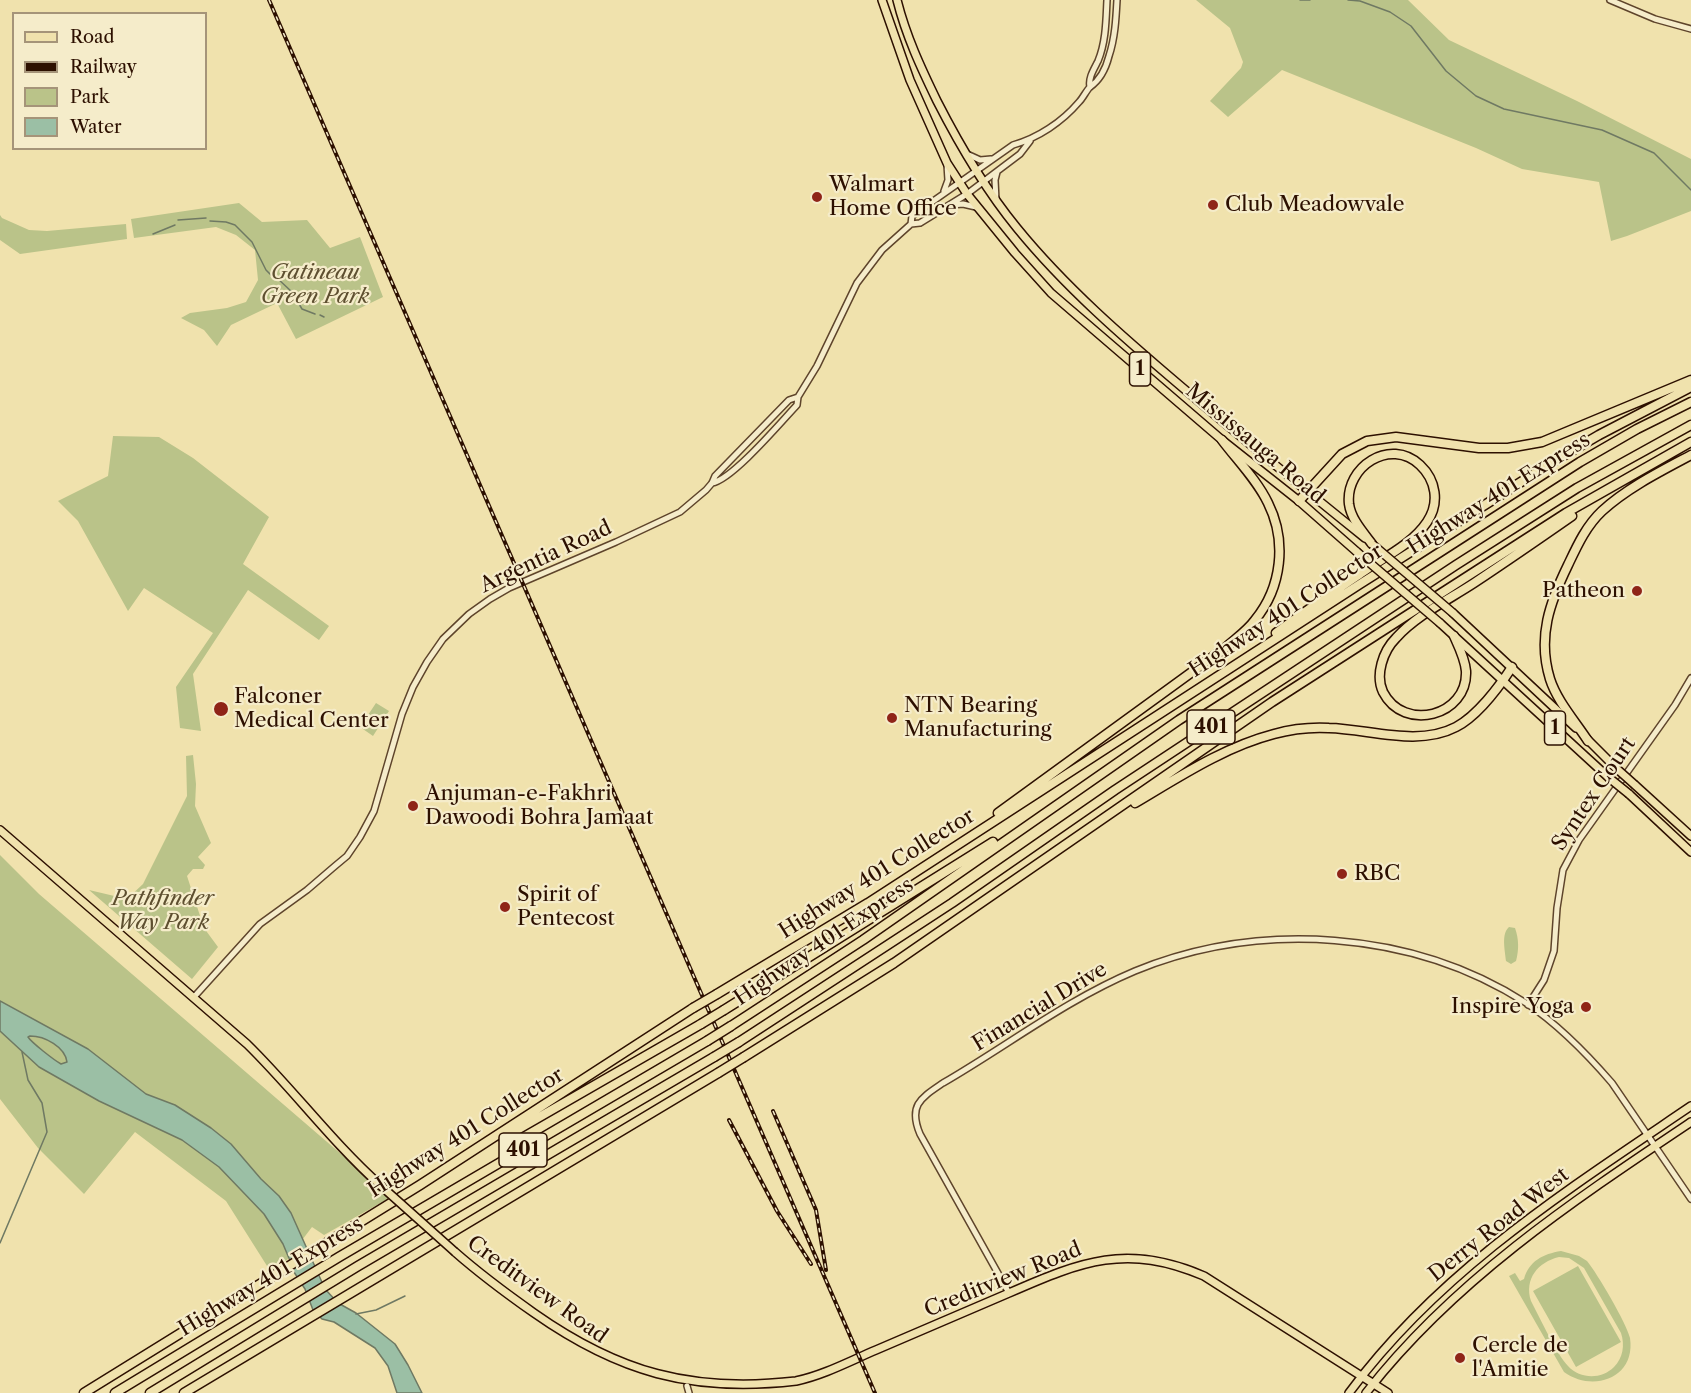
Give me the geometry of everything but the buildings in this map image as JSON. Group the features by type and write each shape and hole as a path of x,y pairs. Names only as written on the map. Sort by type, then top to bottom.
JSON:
{"highway":[{"path":"1299,501 1342,454 1367,441 1396,437 1479,448 1508,448 1542,442 1691,380"},
{"name":"Highway 401 Collector","path":"84,1393 420,1185 693,1008 868,903 1551,463 1691,387"},
{"name":"Highway 401 Express","path":"115,1393 339,1257 731,1026 862,940 1188,714 1580,462 1637,429 1691,402"},
{"name":"Highway 401 Express","path":"150,1393 348,1272 739,1042 952,903 1115,790 1456,565 1576,488 1691,425"},
{"path":"868,903 1037,786 1225,648 1255,621 1276,581 1280,554 1277,528 1262,492 1222,440"},
{"name":"401","path":"184,1393 718,1073 894,963 1272,702 1566,513 1691,442"},
{"path":"1216,679 1306,610 1415,536 1428,522 1436,504 1434,487 1427,472 1414,459 1395,454 1378,456 1363,464 1353,478 1349,493 1350,507 1357,524 1372,544"},
{"path":"1588,741 1563,705 1548,670 1544,640 1546,618 1552,596 1576,546 1587,528 1602,511 1639,484 1691,455"},
{"path":"1454,636 1466,671 1464,686 1457,700 1444,711 1428,716 1414,716 1398,709 1383,691 1379,673 1385,653 1395,638 1452,596 1507,561 1628,476"},
{"path":"1062,848 1183,774 1254,740 1274,734 1312,728 1350,729 1409,736 1434,734 1456,727 1472,714 1512,667"},
{"path":"420,1185 701,1024 1067,796"}],"main road":[{"name":"Mississauga Road","path":"882,0 910,80 947,163 976,207 1051,293 1222,440 1299,501 1440,623 1691,852"},
{"name":"Mississauga Road","path":"897,0 913,51 964,152 996,201 1046,263 1098,314 1156,365 1453,613 1691,836"},
{"name":"Creditview Road","path":"0,830 194,997 271,1068 339,1146 455,1252 506,1293 557,1329 604,1358 647,1376 688,1390 750,1389 798,1381 842,1365 1055,1273 1093,1261 1138,1258 1171,1264 1220,1284 1388,1393"},
{"name":"Derry Road West","path":"1349,1393 1428,1303 1486,1251 1568,1190 1691,1106"},
{"name":"Derry Road West","path":"1366,1393 1425,1326 1484,1270 1576,1201 1691,1122"}],"street":[{"name":"Argentia Road","path":"1090,87 1089,81 1104,40 1107,0"},
{"name":"Argentia Road","path":"910,224 920,223 951,205 997,172 1020,154 1030,141 1067,114 1090,87 1096,84 1109,59 1114,37 1117,0"},
{"path":"1610,0 1654,19 1691,29"},
{"name":"Argentia Road","path":"712,483 719,482 763,442 797,405 798,397 818,366 857,283 882,250 910,224 912,216 1013,145 1030,141"},
{"path":"964,152 980,160 993,159"},
{"path":"944,192 948,180 947,163"},
{"path":"996,201 994,180 997,172"},
{"path":"951,205 963,204 976,207"},
{"name":"Argentia Road","path":"194,997 260,924 307,890 347,856 374,812 402,714 413,687 443,639 490,598 680,512 712,483 724,466 789,400 798,397"},
{"name":"Syntex Court","path":"1528,1005 1544,980 1554,951 1563,870 1580,840 1675,705 1691,678"},
{"name":"Financial Drive","path":"1009,1293 920,1134 915,1121 916,1107 921,1099 1084,996 1137,970 1187,954 1239,943 1306,939 1363,944 1433,959 1485,980 1528,1005 1579,1046 1601,1070 1691,1199"}],"green space":[{"path":"1196,0 1408,0 1449,40 1691,159 1691,211 1611,241 1599,182 1522,169 1476,148 1282,70 1228,117 1210,101 1241,68 1243,62 1230,28"},
{"name":"Gatineau Green Park","path":"239,203 262,222 307,220 330,248 360,237 383,297 296,339 277,303 231,325 217,346 204,330 181,318 190,313 227,308 246,302 258,280 255,250 236,235 216,227 134,238 131,219"},
{"path":"0,215 29,230 47,231 126,224 127,239 20,254 0,240"},
{"path":"113,436 159,437 193,458 269,517 243,564 329,626 319,640 248,590 193,674 201,731 180,728 176,687 213,633 144,588 128,611 78,521 58,501 108,476"},
{"path":"376,703 389,711 373,736 360,727"},
{"name":"Pathfinder Way Park","path":"193,755 196,784 195,806 211,843 198,857 205,865 203,869 193,869 187,876 204,928 218,947 192,979 89,890 127,899 143,884 187,796 186,756"},
{"path":"0,855 39,894 391,1197 324,1235 312,1227 274,1277 226,1201 135,1132 84,1194 38,1148 0,1099"},
{"path":"1509,927 1515,928 1518,944 1516,961 1511,964 1506,961 1504,942"},
{"path":"1561,1251 1587,1261 1598,1276 1628,1331 1630,1352 1626,1363 1610,1378 1587,1381 1564,1372 1509,1276 1515,1273 1520,1281 1524,1279 1533,1263 1554,1252","holes":["1569,1258 1584,1268 1621,1333 1623,1347 1619,1360 1609,1371 1597,1376 1578,1373 1563,1360 1531,1301 1529,1293 1531,1279 1539,1267 1551,1259"]},
{"path":"1578,1266 1621,1342 1576,1367 1533,1291"}],"water":[{"path":"0,1001 88,1049 146,1094 175,1105 231,1144 279,1196 291,1213 325,1289 338,1303 356,1313 395,1344 422,1393 397,1393 388,1366 375,1348 334,1322 322,1319 313,1310 305,1289 292,1269 283,1244 264,1214 219,1167 182,1140 99,1101 39,1067 0,1031","holes":["28,1037 48,1040 58,1047 67,1062 61,1064"]}],"waterway":[{"path":"1300,0 1310,0"},
{"path":"1348,0 1360,1 1390,12 1411,26 1446,71 1476,96 1504,109 1602,130 1654,153 1691,190"},
{"path":"178,220 206,218"},
{"path":"210,221 235,225 252,242 266,270 271,275"},
{"path":"153,234 175,225"},
{"path":"277,278 292,292 302,309 315,314"},
{"path":"320,315 324,317"},
{"path":"0,1243 47,1132 42,1103 28,1080 22,1052"},
{"path":"356,1314 376,1310 405,1296"}],"railway":[{"path":"269,0 875,1393"},
{"path":"773,1111 816,1210 826,1270"},
{"path":"729,1120 777,1211 811,1264"}],"place":[{"name":"Walmart Home Office","path":"817,197"},
{"name":"Club Meadowvale","path":"1213,205"},
{"name":"Patheon","path":"1637,591"},
{"name":"Falconer Medical Center","path":"221,709"},
{"name":"NTN Bearing Manufacturing","path":"892,718"},
{"name":"Anjuman-e-Fakhri Dawoodi Bohra Jamaat","path":"413,806"},
{"name":"RBC","path":"1342,874"},
{"name":"Spirit of Pentecost","path":"505,907"},
{"name":"Inspire Yoga","path":"1586,1007"},
{"name":"Cercle de l'Amitie","path":"1460,1358"}]}
